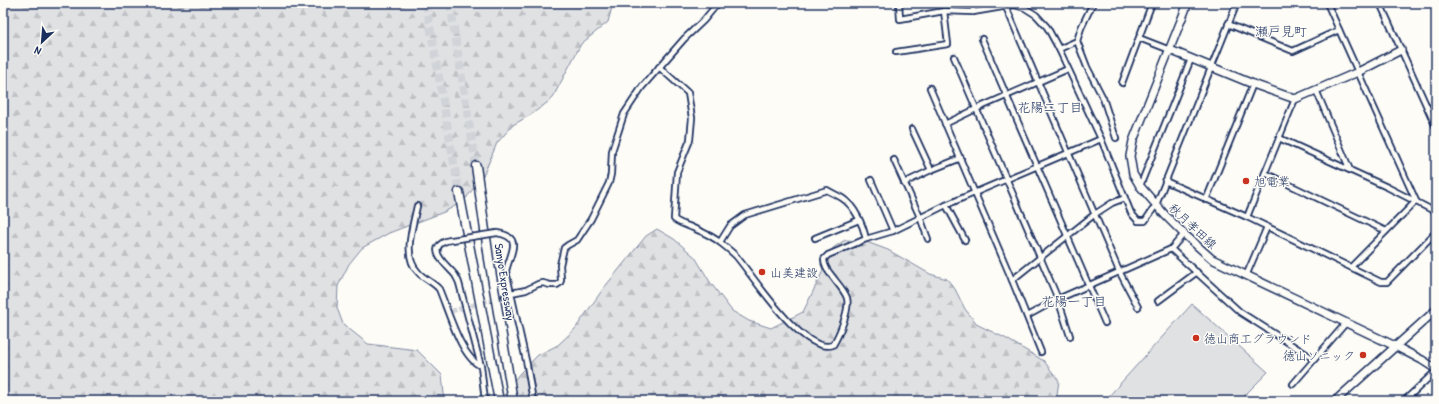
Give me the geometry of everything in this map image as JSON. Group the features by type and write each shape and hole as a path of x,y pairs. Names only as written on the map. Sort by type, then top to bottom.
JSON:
{"highway":[{"name":"Sanyo Expressway","path":"476,166 489,259 512,401"},
{"path":"459,192 499,401"}],"street":[{"path":"505,296 511,293 526,290 538,284 543,283 556,285 560,283 562,280 560,265 564,248 577,240 591,219 609,183 612,151 624,114 642,87 718,3"},
{"path":"899,3 900,19 944,12 973,12 1014,5 1024,8 1036,15 1048,27 1059,49 1101,139 1125,198 1132,213 1138,221 1144,221 1156,205 1237,3"},
{"path":"973,3 973,12"},
{"path":"1093,3 1081,28 1077,41 1087,67 1103,98 1116,138"},
{"path":"1122,83 1152,3"},
{"name":"秋月孝田線","path":"1188,3 1133,141 1130,156 1133,174 1140,186 1184,234 1212,259 1395,346 1422,360 1436,370"},
{"path":"1327,3 1416,201"},
{"path":"1380,3 1436,128"},
{"path":"1006,7 1119,272 1138,306"},
{"path":"896,52 948,44 944,12"},
{"path":"1228,24 1293,51 1339,30"},
{"path":"1139,38 1253,84 1295,99 1358,72 1401,50"},
{"path":"982,39 1105,323"},
{"path":"1059,49 1077,41"},
{"path":"954,57 1058,299 1070,336"},
{"path":"1140,186 1191,59"},
{"path":"659,67 688,94 692,118 690,140 677,172 674,219 720,242 735,255 776,308 789,322 814,343 828,347 833,345 838,336 844,321 847,304 847,298 844,292 824,266 824,259 828,255 866,239 893,231 946,205 1101,139"},
{"path":"945,124 976,108 1068,69"},
{"path":"1206,200 1253,84"},
{"path":"930,88 961,158 1041,352"},
{"path":"1316,90 1350,170"},
{"path":"1247,217 1295,99"},
{"path":"912,129 931,170"},
{"path":"1279,138 1416,201 1436,212"},
{"path":"904,183 961,158"},
{"path":"894,160 920,217 928,239"},
{"path":"1265,173 1386,232"},
{"path":"871,180 893,231"},
{"path":"1165,181 1247,217 1382,282 1387,282 1436,232"},
{"path":"720,242 730,226 745,215 827,190 843,198 850,206 864,230 866,239"},
{"path":"1012,280 1095,214 1112,203 1125,198"},
{"path":"1351,267 1416,201"},
{"path":"946,205 965,240"},
{"path":"417,206 411,239 411,260 419,274 432,282 439,290 450,312 466,353 475,364 481,366"},
{"path":"815,238 859,220"},
{"path":"1246,276 1267,227"},
{"path":"485,401 481,366 459,283 455,275 441,260 438,254 438,248 442,243 452,240 497,233 505,234 511,237 514,243 506,271 528,365 533,401"},
{"path":"1027,316 1058,299 1171,249 1184,234"},
{"path":"1171,249 1240,312 1314,359"},
{"path":"1158,301 1197,272"},
{"path":"1335,401 1436,310"},
{"path":"1293,384 1346,323"},
{"path":"1404,401 1436,370"}],"green space":[{"path":"3,3 611,3 612,7 608,22 581,44 552,99 532,114 513,125 497,143 484,174 464,201 444,212 389,233 362,248 349,264 338,286 337,308 343,324 368,344 417,350 442,375 444,394 443,401 3,401"},
{"path":"657,229 674,239 695,257 710,282 732,311 749,321 771,328 803,312 833,248 845,240 864,241 888,250 930,274 947,279 955,289 965,309 978,325 1005,338 1044,361 1059,381 1056,401 500,401 519,374 538,355 558,345 575,329 603,289 646,236"},
{"name":"徳山商工グラウンド","path":"1192,304 1268,372 1239,401 1114,401 1109,396"}],"tunnel":[{"path":"426,3 459,192"},
{"path":"450,3 476,166"},
{"path":"452,311 505,296"}],"place":[{"name":"旭電業","path":"1246,181"},
{"name":"山美建設","path":"762,272"},
{"name":"徳山商工グラウンド","path":"1196,338"},
{"name":"徳山ソニック","path":"1363,355"}],"district":[{"name":"瀬戸見町","path":"1281,31"},
{"name":"花陽二丁目","path":"1050,107"},
{"name":"花陽一丁目","path":"1074,301"}]}
